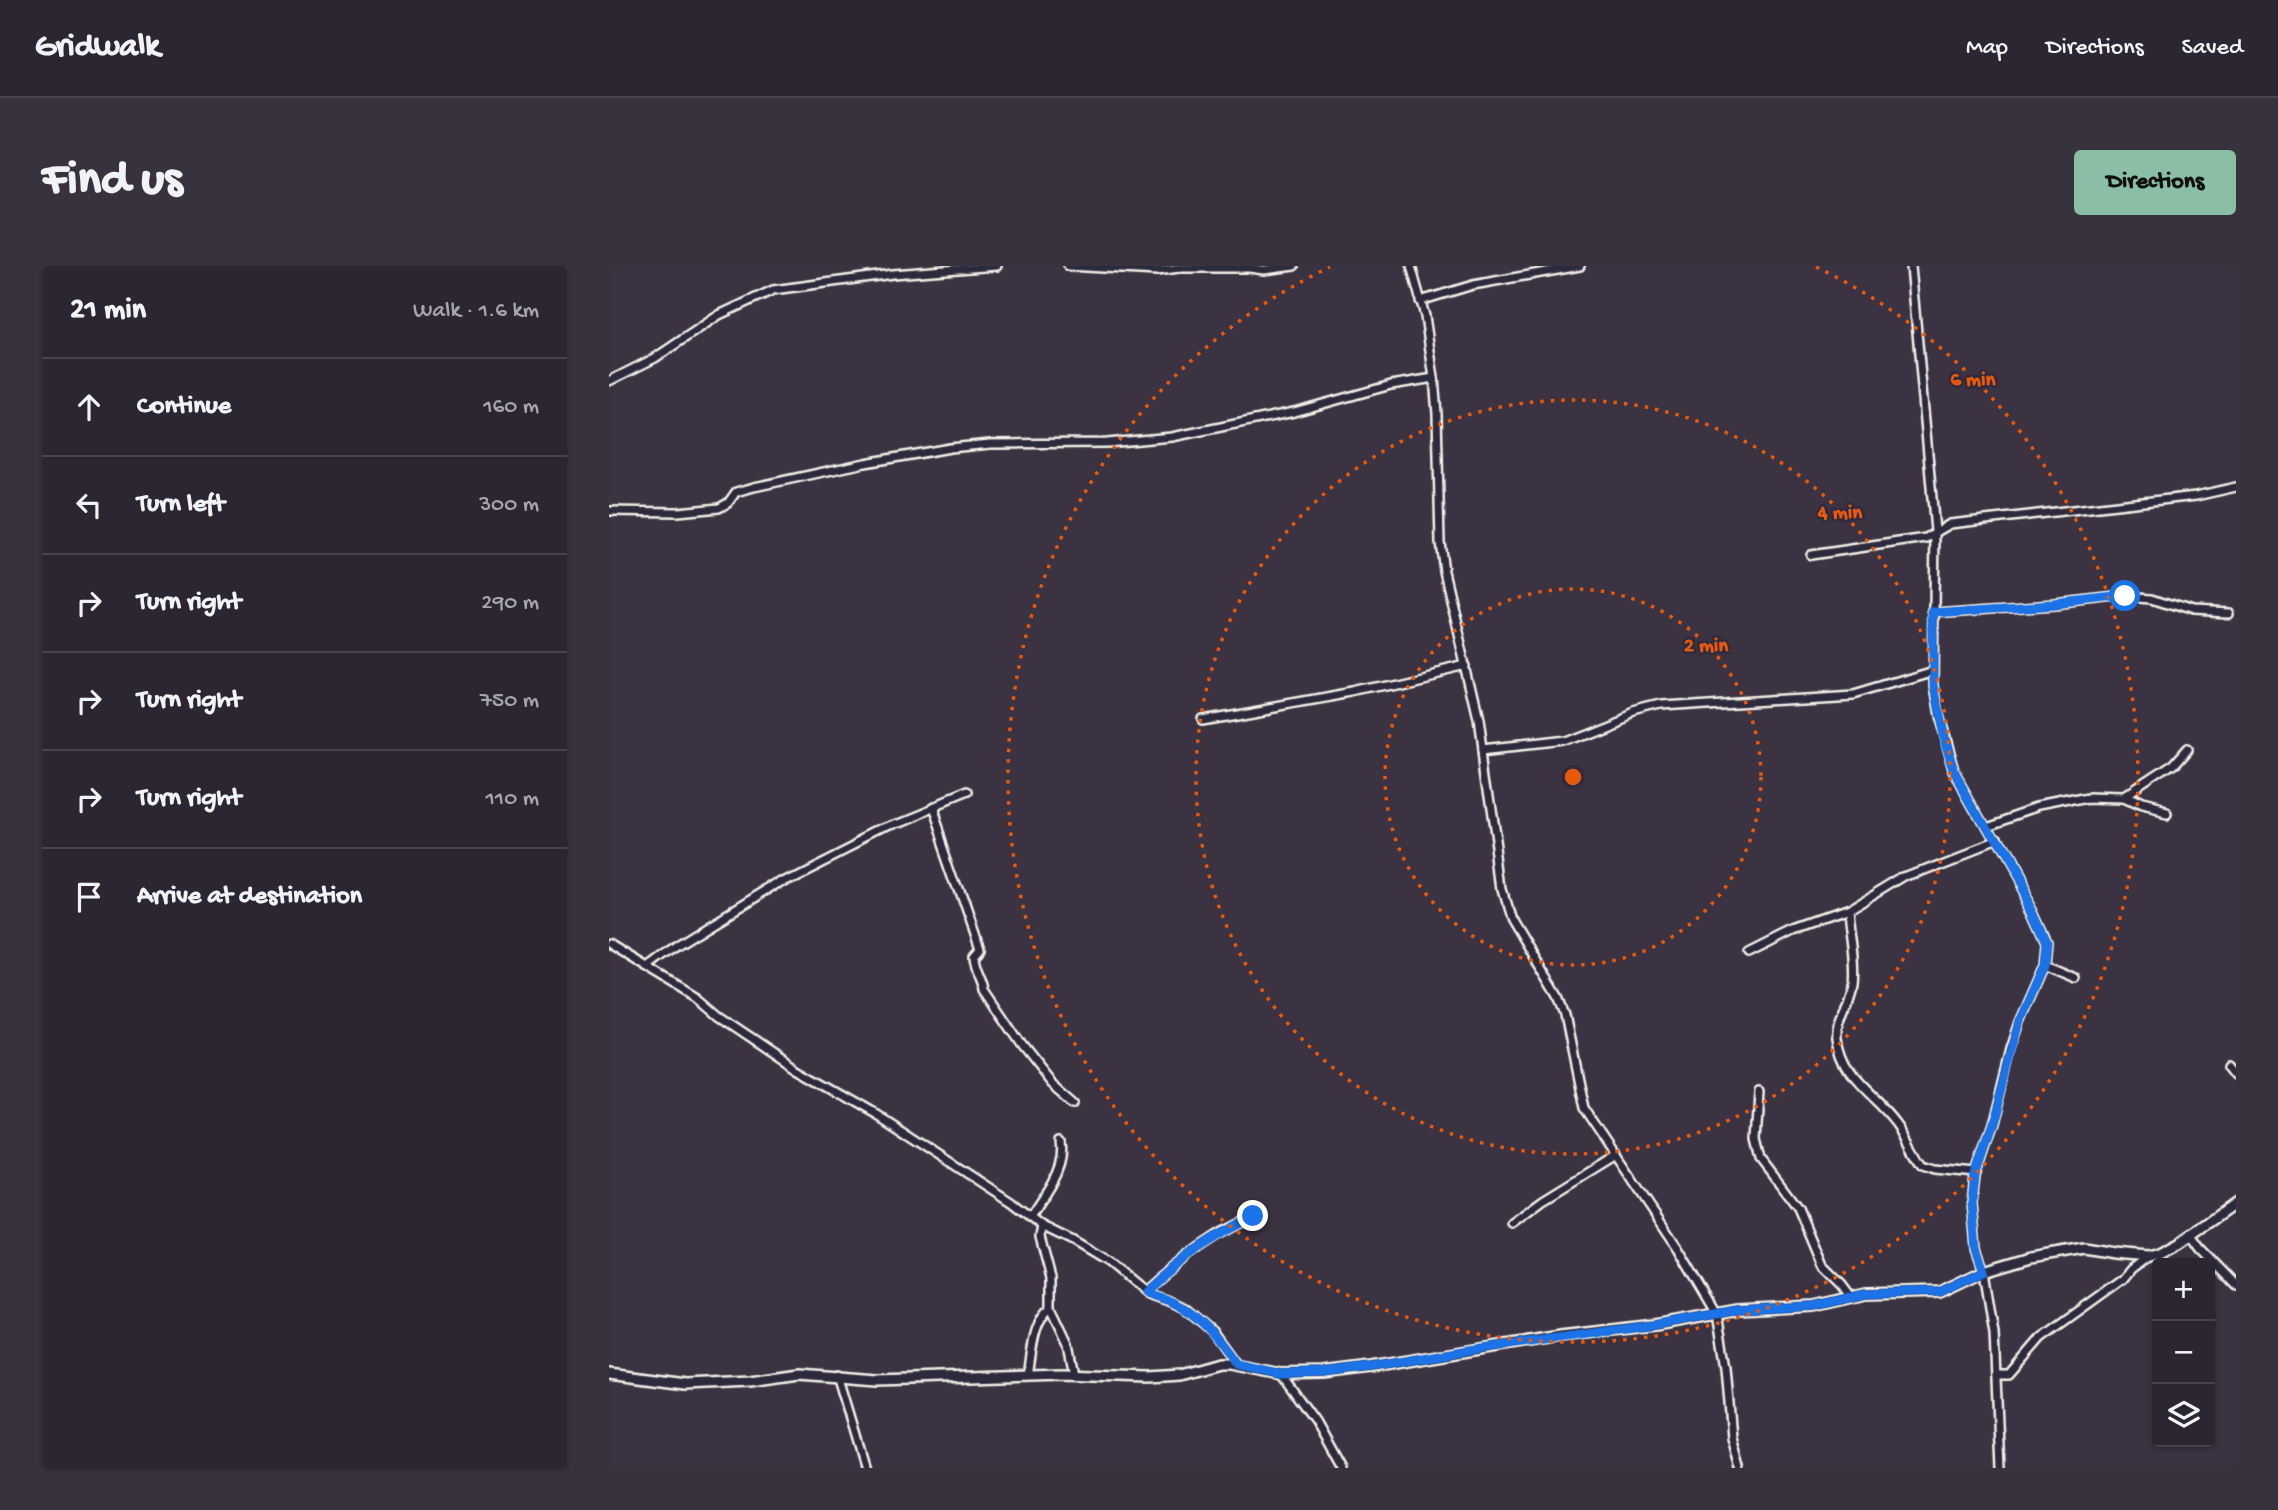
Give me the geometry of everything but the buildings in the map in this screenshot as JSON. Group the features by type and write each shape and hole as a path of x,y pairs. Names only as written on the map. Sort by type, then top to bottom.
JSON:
{"street":[{"path":"609,381 656,358 719,315 773,290 894,274 997,266"},
{"path":"1068,266 1157,271 1179,268 1264,270 1294,266"},
{"path":"1411,266 1427,325 1434,377 1440,542 1448,595 1467,666 1483,750 1505,905 1565,1015 1584,1108 1678,1248 1717,1314 1730,1401 1732,1438 1740,1468"},
{"path":"1420,301 1473,285 1580,266"},
{"path":"1911,266 1935,531 1933,670 1938,715 1954,771 2045,935 2047,953 2045,965 2020,1022 1976,1173 1973,1215 1976,1248 1984,1271 1994,1333 2000,1468"},
{"path":"609,512 678,512 719,508 728,503 736,492 754,487 950,448 990,444 1107,443 1172,437 1434,377"},
{"path":"1811,555 1926,538 1950,524 2196,496 2236,487"},
{"path":"1933,612 2125,596 2152,598 2191,611 2229,612"},
{"path":"1203,719 1355,692 1467,666"},
{"path":"1483,750 1562,741 1633,713 1661,706 1853,694 1933,670"},
{"path":"2124,799 2171,768 2187,750"},
{"path":"647,967 677,945 786,878 858,840 964,794"},
{"path":"1986,826 2039,808 2091,798 2124,799 2141,807 2167,813"},
{"path":"931,808 980,949 974,956 975,969 984,983 984,989 1022,1045 1053,1084 1075,1102"},
{"path":"1749,953 1793,930 1847,912 1893,883 1994,841"},
{"path":"1847,912 1852,979 1838,1023 1837,1036 1845,1068 1884,1105 1910,1141 1923,1166 1976,1173"},
{"path":"609,944 698,998 719,1016 798,1069 875,1113 1042,1226 1108,1262 1144,1292 1177,1304 1213,1332 1236,1364"},
{"path":"2045,965 2076,978"},
{"path":"2229,1064 2236,1073"},
{"path":"1759,1092 1756,1130 1761,1159 1794,1201 1822,1265 1851,1297"},
{"path":"1030,1217 1061,1165 1061,1142"},
{"path":"1512,1223 1543,1200 1616,1155"},
{"path":"609,1374 685,1384 750,1381 799,1374 877,1380 1074,1374 1150,1377 1179,1375 1218,1364 1236,1364 1281,1374 1324,1373 1654,1325 1738,1310 1814,1306 1866,1294 1940,1292 1984,1271 2031,1258 2084,1248 2113,1254 2148,1255 2169,1248 2236,1203"},
{"path":"1144,1292 1169,1268 1221,1233 1237,1227 1253,1216"},
{"path":"1042,1226 1039,1237 1051,1278 1051,1307 1068,1343 1074,1374"},
{"path":"2190,1234 2236,1285"},
{"path":"1997,1375 2009,1375 2041,1338 2123,1279 2148,1255"},
{"path":"1028,1375 1036,1331 1051,1307"},
{"path":"1281,1374 1315,1421 1341,1468"},
{"path":"837,1376 866,1468"}],"route":[{"path":"1253,1216 1237,1227 1221,1233 1169,1268 1144,1292 1185,1308 1213,1332 1236,1364 1281,1374 1324,1373 1371,1367 1738,1310 1814,1306 1866,1294 1928,1294 1940,1292 1984,1271 1976,1248 1972,1203 1975,1176 1992,1125 2011,1049 2045,965 2047,942 2033,911 1954,771 1944,741 1933,685 1933,612 2125,596"}]}
